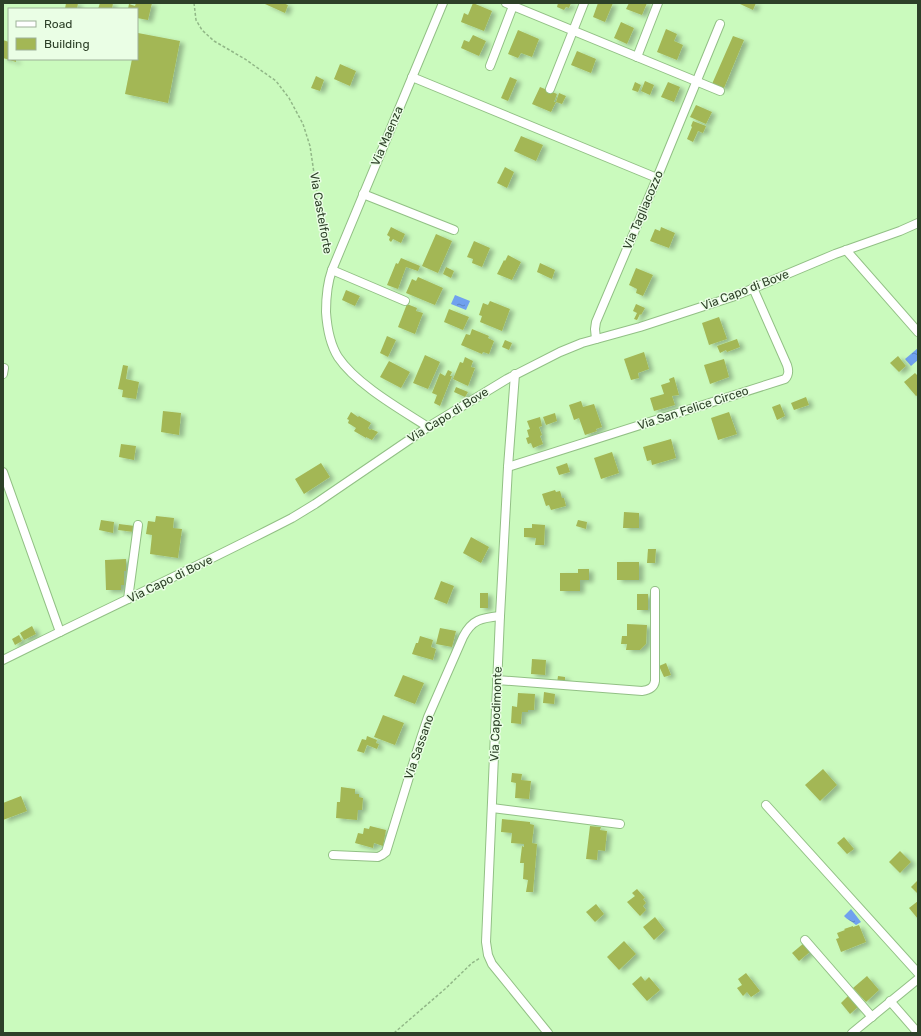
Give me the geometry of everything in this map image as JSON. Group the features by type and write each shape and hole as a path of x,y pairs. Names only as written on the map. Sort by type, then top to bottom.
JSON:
{"street":[{"name":"Via Maenza","path":"332,270 443,3"},
{"path":"550,89 584,3"},
{"path":"637,57 658,3"},
{"path":"490,66 510,4 720,91"},
{"name":"Via Tagliacozzo","path":"596,339 596,322 720,24"},
{"path":"412,77 657,178"},
{"path":"363,194 454,230"},
{"name":"Via Capo di Bove","path":"3,660 299,514 428,427 515,374 567,348 724,300 846,250 897,233 918,223"},
{"path":"846,250 918,332"},
{"path":"332,270 405,301"},
{"name":"Via Castelforte","path":"332,270 326,293 326,316 334,350 352,373 369,388 428,427"},
{"name":"Via San Felice Circeo","path":"508,467 785,379 789,372 787,365 753,288"},
{"name":"Via Capodimonte","path":"515,374 508,467 500,616 486,934 490,962 548,1033"},
{"path":"3,472 60,632"},
{"path":"128,599 138,525"},
{"path":"497,680 642,690 651,688 654,684 655,591"},
{"name":"Via Sassano","path":"333,855 378,857 386,852 423,731 463,637 468,628 476,621 487,617 500,616"},
{"path":"766,805 918,973"},
{"path":"492,808 620,824"},
{"path":"805,940 872,1017"},
{"path":"852,1033 918,979"},
{"path":"890,1002 918,1033"}],"path":[{"name":"Via Castelforte","path":"194,3 196,20 202,30 214,42 250,63 276,81 289,98 303,124 310,146 322,227 332,270"},
{"path":"394,1033 445,990 472,963 488,955"}],"water":[{"path":"455,295 470,301 466,310 451,304"},
{"path":"918,348 918,360 911,366 905,359"},
{"path":"851,909 861,922 856,925 844,916"}],"building":[{"path":"66,3 78,3 77,8 65,8"},
{"path":"100,3 113,3 112,8 98,8"},
{"path":"136,3 152,3 148,20 138,18 138,8 128,8 129,4 135,6"},
{"path":"265,3 283,3 288,5 285,13"},
{"path":"473,3 492,11 484,31 461,22 464,13 468,15"},
{"path":"558,3 571,3 569,8 566,7 564,10 557,7"},
{"path":"598,3 613,3 605,22 593,17"},
{"path":"629,3 647,3 642,15 626,9"},
{"path":"740,3 756,3 753,10"},
{"path":"621,22 634,28 627,44 614,38"},
{"path":"666,29 677,34 674,41 683,45 677,60 657,52"},
{"path":"518,30 539,39 532,57 521,53 518,58 508,54"},
{"path":"138,33 180,41 168,103 125,94 132,60 138,60"},
{"path":"473,35 486,41 479,56 461,48 464,40 469,42"},
{"path":"733,36 744,40 724,88 712,84"},
{"path":"3,40 8,42 8,60 3,58"},
{"path":"577,51 596,59 591,73 571,65"},
{"path":"340,64 356,71 350,86 334,79"},
{"path":"316,76 324,80 320,91 311,88"},
{"path":"510,77 517,80 508,101 501,98"},
{"path":"645,81 654,85 650,95 641,91"},
{"path":"635,82 641,85 638,92 632,90"},
{"path":"668,82 680,87 674,102 661,97"},
{"path":"540,87 557,94 554,102 556,102 551,112 532,104"},
{"path":"559,93 566,96 562,104 556,102"},
{"path":"696,105 712,112 706,124 690,117"},
{"path":"693,121 706,126 703,133 698,131 693,142 687,139"},
{"path":"521,136 543,145 536,161 514,151"},
{"path":"505,167 514,172 507,188 497,183"},
{"path":"391,227 405,234 401,243 393,239 391,242 389,240 390,237 387,235"},
{"path":"661,227 675,233 669,248 650,241 655,229 660,231"},
{"path":"436,234 452,241 438,273 422,266"},
{"path":"474,241 490,248 482,267 472,263 473,259 467,257"},
{"path":"508,255 521,262 512,280 497,274"},
{"path":"401,258 420,266 418,271 406,267 398,289 387,285 396,263 398,264"},
{"path":"540,263 555,270 552,279 537,272"},
{"path":"446,267 454,271 451,278 443,274"},
{"path":"636,268 653,275 643,296 636,293 637,289 629,285"},
{"path":"418,277 443,288 435,305 406,293 412,279 416,281"},
{"path":"346,290 360,296 355,306 342,300"},
{"path":"490,301 510,309 502,331 480,322 482,316 479,315 483,303 488,305"},
{"path":"407,304 417,308 416,311 423,313 415,334 398,327"},
{"path":"636,304 645,308 637,320 634,319 637,313 633,311"},
{"path":"449,309 469,317 463,330 444,322"},
{"path":"719,317 727,339 709,345 702,323"},
{"path":"472,329 489,336 488,338 494,341 489,354 483,352 482,354 461,345 466,334 470,335"},
{"path":"387,336 396,340 388,357 380,353"},
{"path":"737,339 740,347 720,353 717,346"},
{"path":"505,340 512,343 509,350 502,347"},
{"path":"644,352 649,369 638,373 639,378 631,380 624,359"},
{"path":"425,355 440,362 428,389 413,383"},
{"path":"898,356 906,366 899,372 890,363"},
{"path":"465,357 473,361 471,367 475,368 468,386 453,379 460,362 463,363"},
{"path":"724,359 729,377 710,384 704,365"},
{"path":"389,361 410,372 401,388 380,377"},
{"path":"123,365 128,366 126,379 139,382 136,399 122,397 123,390 118,389"},
{"path":"448,370 452,372 450,376 452,376 440,406 434,403 437,395 432,393 440,373 445,376"},
{"path":"915,373 918,376 918,395 916,396 904,382"},
{"path":"674,377 679,395 672,396 675,405 654,411 650,398 664,394 661,385 670,382 669,379"},
{"path":"456,387 468,392 465,397 454,392"},
{"path":"806,397 809,405 794,410 791,403"},
{"path":"581,401 583,407 594,404 602,427 596,429 597,431 585,435 579,418 574,420 569,405"},
{"path":"780,404 785,416 777,420 772,407"},
{"path":"163,411 181,413 179,435 161,432"},
{"path":"351,412 371,423 368,428 370,430 371,429 378,432 372,440 354,431 356,428 348,423 349,420 347,419"},
{"path":"729,412 737,434 718,440 711,418"},
{"path":"555,413 557,421 546,425 543,417"},
{"path":"540,417 542,426 539,427 542,435 540,436 543,444 533,448 531,443 528,444 526,438 529,437 527,430 530,429 527,421"},
{"path":"671,439 676,458 652,465 651,460 647,461 643,447"},
{"path":"121,444 136,446 134,460 119,457"},
{"path":"612,452 619,473 601,479 594,458"},
{"path":"321,463 330,477 304,494 295,479"},
{"path":"567,463 570,472 559,475 556,467"},
{"path":"555,490 556,492 560,491 566,506 551,510 549,505 546,506 542,494"},
{"path":"624,512 639,513 639,528 623,528"},
{"path":"156,516 174,518 173,528 182,529 178,558 150,554 152,535 146,534 148,521 155,522"},
{"path":"101,520 114,522 113,533 99,530"},
{"path":"578,520 587,522 586,529 576,526"},
{"path":"119,524 135,526 134,532 118,530"},
{"path":"532,524 545,525 544,545 535,545 536,538 524,537 524,528 532,528"},
{"path":"471,537 489,547 481,563 463,553"},
{"path":"648,549 656,549 655,563 647,563"},
{"path":"126,559 124,585 121,585 121,590 106,590 105,560"},
{"path":"617,562 639,562 639,580 617,580"},
{"path":"578,569 589,569 589,580 580,580 580,591 560,591 560,573 578,573"},
{"path":"441,581 454,586 447,604 434,599"},
{"path":"480,593 488,593 488,608 480,608"},
{"path":"637,594 648,594 648,610 637,610"},
{"path":"627,624 647,625 646,644 640,650 626,650 627,644 621,644 622,636 627,636"},
{"path":"32,626 36,634 24,640 20,633"},
{"path":"440,628 456,631 452,647 436,644"},
{"path":"19,635 22,641 15,645 12,639"},
{"path":"420,636 433,640 431,647 436,649 433,660 412,654"},
{"path":"532,659 546,660 545,675 531,674"},
{"path":"666,663 671,675 664,677 659,666"},
{"path":"403,675 424,683 415,704 394,696"},
{"path":"558,676 565,677 565,683 557,683"},
{"path":"544,692 555,694 554,704 543,703"},
{"path":"518,693 535,694 534,710 522,712 521,724 511,723 512,706 517,707"},
{"path":"383,715 404,723 395,745 374,737"},
{"path":"367,736 377,740 376,743 379,744 377,749 367,745 364,753 357,751 362,739 366,740"},
{"path":"823,769 837,785 820,801 805,785"},
{"path":"512,773 522,774 521,780 531,781 529,799 515,798 516,783 511,782"},
{"path":"341,787 355,789 355,794 359,794 359,797 363,798 362,810 358,810 357,820 336,818 337,802 340,802"},
{"path":"21,796 27,811 3,820 3,803"},
{"path":"502,819 530,822 530,824 534,825 532,843 537,844 533,892 526,892 528,880 523,879 524,863 520,863 522,846 524,847 524,844 511,843 512,833 501,832"},
{"path":"370,826 386,830 383,846 374,843 373,848 355,843 358,833 363,834 364,828 369,829"},
{"path":"590,826 601,827 600,830 607,831 605,851 598,850 597,860 586,859"},
{"path":"844,837 854,849 847,854 837,843"},
{"path":"900,851 911,862 900,873 889,862"},
{"path":"918,880 918,891 917,893 911,887"},
{"path":"637,889 645,898 643,899 646,903 643,906 646,910 640,916 627,902 635,896 632,893"},
{"path":"918,901 918,919 909,908"},
{"path":"596,904 604,914 595,922 586,912"},
{"path":"655,917 665,930 654,940 643,927"},
{"path":"859,925 866,942 841,952 836,939 839,938 837,933 845,930 844,929"},
{"path":"624,941 636,954 619,970 607,957"},
{"path":"804,943 811,951 799,961 792,953"},
{"path":"746,973 760,991 751,997 747,992 743,996 737,988 742,985 738,979"},
{"path":"641,976 645,981 649,977 660,990 647,1001 632,984"},
{"path":"867,976 879,990 866,1002 853,988"},
{"path":"849,995 859,1006 850,1014 841,1003"}]}
